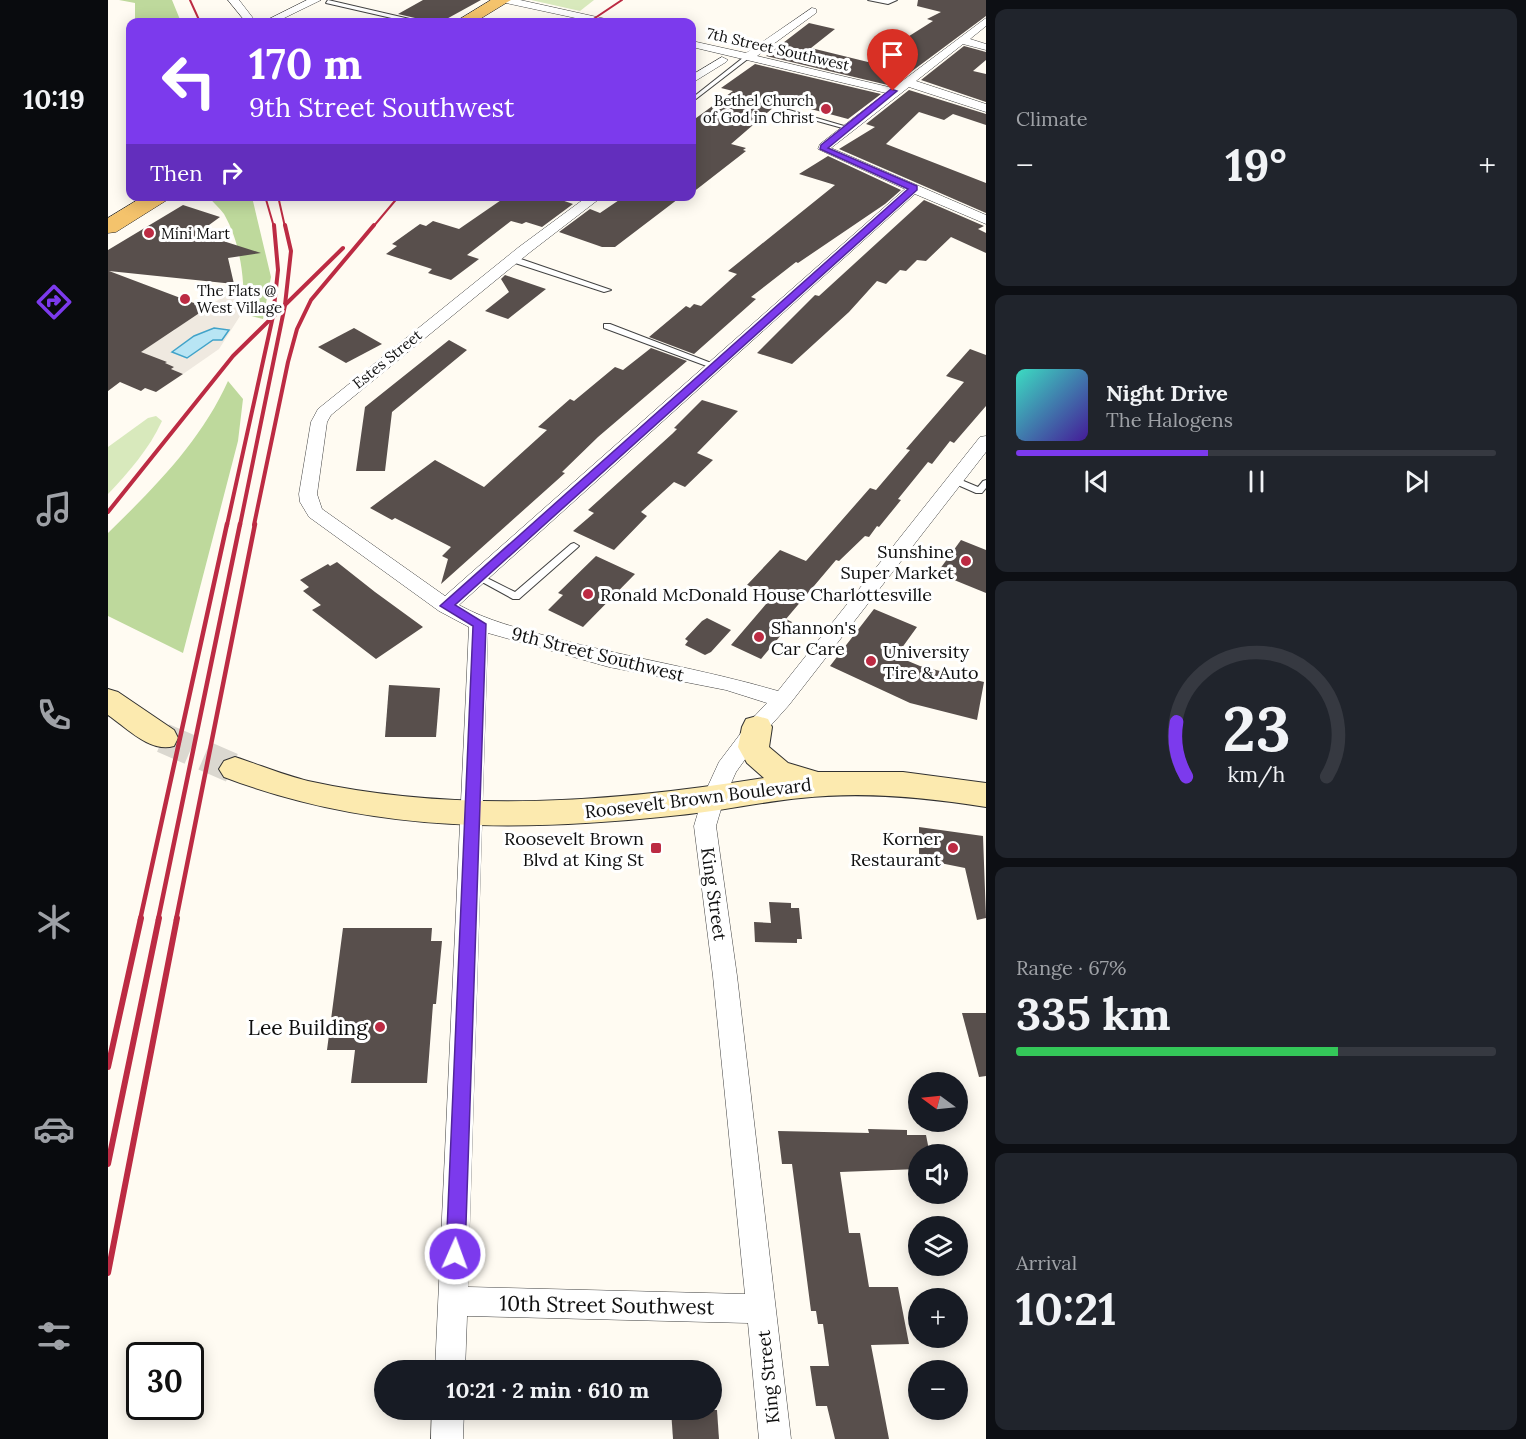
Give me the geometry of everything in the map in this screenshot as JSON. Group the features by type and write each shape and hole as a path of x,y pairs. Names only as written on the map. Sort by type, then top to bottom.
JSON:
{"main road":[{"path":"470,18 499,1"},
{"path":"108,227 152,201"},
{"path":"108,700 163,738"},
{"path":"757,727 753,747 764,764 786,777 817,784"},
{"name":"Roosevelt Brown Boulevard","path":"235,769 274,783 330,797 437,811 590,812 713,800 817,784 883,783 943,787 986,795"}],"street":[{"path":"233,0 248,18"},
{"path":"279,18 324,1"},
{"path":"499,1 586,18"},
{"path":"746,58 812,11"},
{"path":"986,21 893,91 824,147 824,149 986,220"},
{"path":"961,40 986,48"},
{"name":"7th Street Southwest","path":"696,45 893,91"},
{"path":"696,78 722,60"},
{"path":"906,82 986,108"},
{"path":"446,606 914,188"},
{"name":"Estes Street","path":"309,502 308,494 318,422 324,412 518,255 590,201"},
{"name":"King Street","path":"775,1439 729,1012 705,826 727,768 757,727 782,700 986,441"},
{"name":"9th Street Southwest","path":"309,502 315,513 446,606 479,624 609,660 726,683 782,700"},
{"path":"450,1360 479,624"},
{"name":"10th Street Southwest","path":"453,1301 761,1309"},
{"path":"447,1439 448,1420"}],"lane":[{"path":"871,0 894,0"},
{"path":"324,1 397,18"},
{"path":"696,97 746,58"},
{"path":"787,111 848,128"},
{"path":"518,255 608,290"},
{"path":"607,326 714,366"},
{"path":"954,480 979,491 986,483"},
{"path":"478,577 516,597 574,546"}],"green space":[{"path":"119,0 172,0 179,18 135,18 135,3"},
{"path":"531,0 594,0 580,11"},
{"path":"213,201 253,201 271,277 263,319 244,314 238,251 224,214"},
{"path":"228,381 243,399 238,441 183,653 108,616 108,533 160,481 191,443 217,403"},
{"path":"156,416 162,421 145,451 108,494 108,447 148,418"}],"shaded area":[{"path":"231,283 234,284 240,316 219,349 183,374 171,369 174,367 165,364 166,362 140,360 139,342 149,346 175,330 177,323 181,325 207,309 190,303 202,300 212,304 226,295 224,294"}],"water":[{"path":"214,328 229,330 222,340 213,340 187,358 172,352 194,336"}],"building":[{"path":"423,0 481,0 448,18 415,18 398,14"},
{"path":"918,0 986,0 986,16 892,86 766,56 809,23 835,29 811,48 868,62 933,21 927,19 941,12 917,6"},
{"path":"964,46 986,52 986,60 973,71 986,74 986,102 921,80"},
{"path":"755,64 881,94 848,119 781,101 731,144 746,148 743,150 746,151 696,190 696,118 733,91 721,88"},
{"path":"909,90 986,114 986,125 953,114 944,120 919,112 886,144 986,183 986,213 839,149 875,127 866,124"},
{"path":"828,156 901,190 885,204 798,263 796,262 751,297 756,299 694,354 649,337 686,306 690,308 694,304 701,306 737,274 728,271 835,185 799,174"},
{"path":"924,200 984,226 978,229 986,233 986,253 951,237 926,261 917,260 906,271 900,270 886,284 877,281 849,312 792,364 757,353 815,295 819,296"},
{"path":"500,201 564,201 573,204 542,227 526,222 522,224 511,221 467,255 479,259 451,280 428,273 432,269 386,254 397,246 392,244 420,224 426,226 433,221 459,229"},
{"path":"618,201 675,201 615,247 602,247 559,232 590,209 600,213"},
{"name":"The Flats @ West Village","path":"183,205 220,217 198,233 261,253 228,258 234,284 109,271 207,308 141,352 167,362 165,363 174,367 171,369 183,374 156,392 145,388 141,391 120,382 108,391 108,250"},
{"path":"505,275 546,289 508,319 485,311 509,292 501,279"},
{"path":"354,328 382,344 346,363 318,347"},
{"path":"449,340 467,350 392,412 385,471 356,471 365,407"},
{"path":"651,348 687,361 598,437 562,472 565,473 441,584 448,559 442,556 451,547 395,518 392,520 370,508 435,460 484,487 547,430 538,427 570,399 574,401 615,367 623,370"},
{"path":"970,349 986,355 986,406 954,443 950,441 932,464 928,462 879,527 877,526 869,537 865,536 839,561 836,560 786,619 792,622 761,659 731,645 773,596 747,585 780,550 806,561 870,488 876,490 910,450 906,449 964,382 946,376"},
{"path":"702,400 738,411 697,453 713,460 685,487 674,482 641,512 647,516 614,550 573,531 594,513 588,510 672,434 677,429 674,428"},
{"name":"Sunshine Super Market","path":"961,540 986,550 986,593 937,573"},
{"name":"Ronald McDonald House Charlottesville","path":"596,556 635,574 583,627 548,610 563,595 558,593"},
{"path":"337,562 423,627 376,659 312,610 321,605 303,591 309,587 300,580 328,564 330,566"},
{"name":"University Tire & Auto","path":"874,609 917,627 896,656 920,666 984,682 977,720 910,703 830,666"},
{"path":"707,618 731,630 711,652 705,655 685,645 688,641 685,639"},
{"path":"389,685 440,688 436,737 385,737"},
{"path":"919,827 983,836 986,918 977,920 965,868 940,863 940,857 919,854"},
{"path":"769,902 791,903 791,908 799,908 802,939 797,939 797,943 755,942 754,922 771,923"},
{"name":"Lee Building","path":"343,928 432,928 431,941 442,941 436,1004 433,1004 427,1083 351,1083 355,1050 327,1050"},
{"path":"962,1013 986,1013 986,1076 979,1077"},
{"path":"868,1129 907,1130 907,1135 926,1135 928,1144 908,1144 908,1169 840,1172 849,1233 860,1233 869,1287 898,1287 908,1344 871,1345 889,1439 835,1439 827,1406 816,1406 810,1366 829,1366 823,1324 818,1324 816,1311 811,1311 792,1164 782,1164 778,1131 869,1133"},
{"path":"672,1420 718,1420 719,1439 673,1439"}],"tunnel":[{"path":"163,738 235,769"}],"railway":[{"path":"190,0 198,18"},
{"path":"595,18 622,0"},
{"path":"266,201 274,227"},
{"path":"279,201 285,227"},
{"path":"373,227 395,201"},
{"path":"273,317 278,270 274,225"},
{"path":"285,225 291,251 285,305"},
{"path":"254,525 297,329 311,300 374,225"},
{"path":"285,305 343,248"},
{"path":"240,525 285,305"},
{"path":"273,317 285,305"},
{"path":"108,512 233,356 273,317"},
{"path":"227,525 273,317"},
{"path":"140,920 227,524"},
{"path":"158,920 240,524"},
{"path":"176,920 255,524"},
{"path":"108,1067 141,918"},
{"path":"108,1164 159,918"},
{"path":"108,1273 177,918"}],"place":[{"name":"Bethel Church of God in Christ","path":"826,109"},
{"name":"Mini Mart","path":"149,233"},
{"name":"The Flats @ West Village","path":"185,299"},
{"name":"Sunshine Super Market","path":"966,561"},
{"name":"Ronald McDonald House Charlottesville","path":"588,594"},
{"name":"Shannon's Car Care","path":"759,637"},
{"name":"University Tire & Auto","path":"871,661"},
{"name":"Roosevelt Brown Blvd at King St","path":"656,848"},
{"name":"Korner Restaurant","path":"953,848"},
{"name":"Lee Building","path":"380,1027"}],"route":[{"path":"455,1254 475,784 479,624 446,606 914,188 824,149 893,91"}]}
